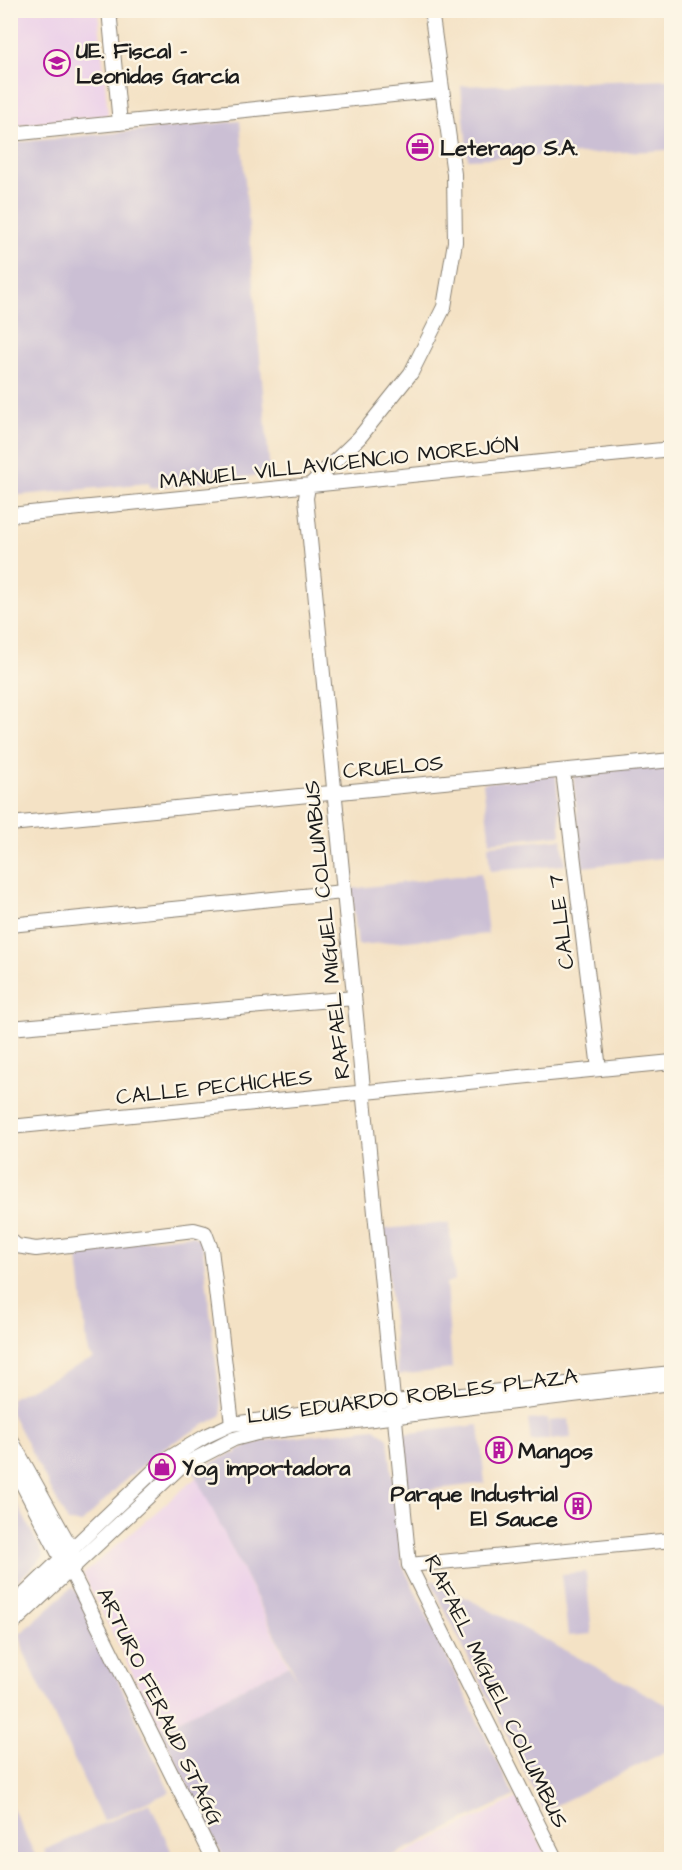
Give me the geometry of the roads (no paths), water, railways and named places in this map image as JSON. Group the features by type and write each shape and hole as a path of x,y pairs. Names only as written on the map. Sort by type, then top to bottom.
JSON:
{"street":[{"path":"109,10 120,123"},
{"path":"308,487 358,438 411,374 444,307 455,242 454,174 431,10"},
{"path":"10,134 442,90"},
{"name":"MANUEL VILLAVICENCIO MOREJÓN","path":"10,515 672,449"},
{"name":"RAFAEL MIGUEL COLUMBUS","path":"308,487 306,498 333,793 409,1565 556,1860"},
{"name":"CRUELOS","path":"10,824 672,760"},
{"name":"CALLE 7","path":"563,771 599,1069"},
{"path":"10,925 343,892"},
{"path":"10,1028 354,998"},
{"name":"CALLE PECHICHES","path":"10,1127 672,1062"},
{"path":"10,1239 17,1246 36,1249 194,1230 206,1233 212,1249 232,1424"},
{"name":"LUIS EDUARDO ROBLES PLAZA","path":"10,1626 68,1560 164,1461 206,1436 232,1424 394,1402 672,1373"},
{"name":"LUIS EDUARDO ROBLES PLAZA","path":"10,1608 180,1467 234,1439 256,1433 672,1383"},
{"name":"ARTURO FERAUD STAGG","path":"10,1438 214,1860"},
{"name":"ARTURO FERAUD STAGG","path":"10,1460 68,1560"},
{"path":"409,1565 672,1540"}],"place":[{"name":"UE. Fiscal - Leonidas García","path":"57,63"},
{"name":"Leterago S.A.","path":"420,147"},
{"name":"Mangos","path":"499,1450"},
{"name":"Yog importadora","path":"162,1467"},
{"name":"Parque Industrial El Sauce","path":"578,1506"}]}
